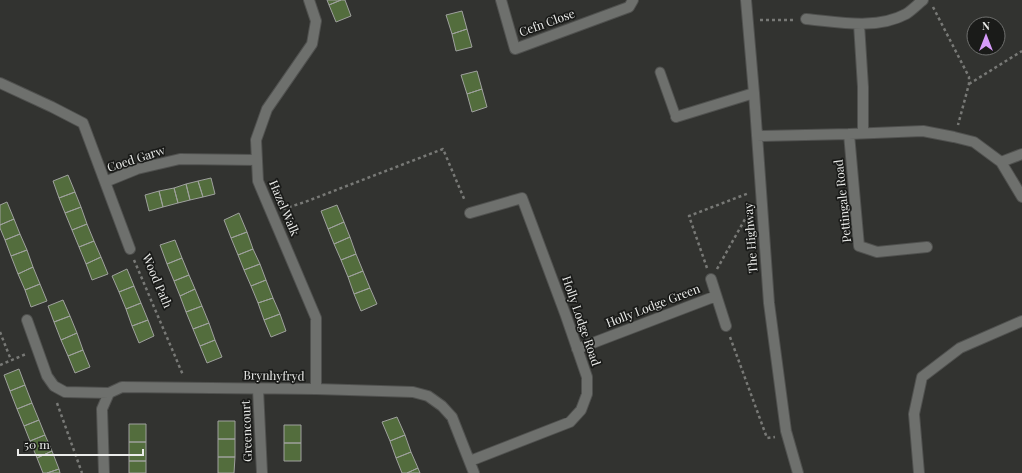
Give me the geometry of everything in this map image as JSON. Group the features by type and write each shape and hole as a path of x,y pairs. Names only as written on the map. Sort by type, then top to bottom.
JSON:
{"street":[{"name":"Hazel Walk","path":"309,0 316,21 312,44 267,108 256,140 258,181 316,318 316,389"},
{"name":"Cefn Close","path":"501,0 515,49 629,7 633,0"},
{"name":"The Highway","path":"746,0 769,303 787,435 798,473"},
{"path":"806,20 859,24 886,21 907,13 926,1"},
{"path":"859,24 863,87 863,133"},
{"name":"Coed Garw","path":"0,83 84,123 105,182 137,169 180,159 257,160"},
{"path":"676,118 754,93"},
{"path":"757,136 923,131 974,142 1001,162 1022,197"},
{"name":"Pettingale Road","path":"849,134 859,246 877,252 927,247"},
{"path":"1001,162 1022,154"},
{"name":"Wood Path","path":"105,182 130,249"},
{"name":"Holly Lodge Road","path":"470,213 522,198 587,377 587,394 581,410 570,422 470,461"},
{"name":"Holly Lodge Green","path":"711,279 726,326"},
{"name":"Holly Lodge Green","path":"577,349 716,296"},
{"name":"Brynhyfryd","path":"27,320 47,376 54,386 65,392 109,393 122,387 258,388 413,392 428,396 442,406 452,417 474,473"},
{"path":"919,473 914,414 922,377 960,348 1022,321"},
{"name":"Greencourt","path":"258,388 262,473"},
{"path":"104,473 102,409 109,393"}],"lane":[{"path":"660,72 676,118"}],"path":[{"path":"926,1 932,6 969,76 969,84 954,138"},
{"path":"748,21 806,20"},
{"path":"969,84 1022,51"},
{"path":"271,213 305,202 443,149 470,213"},
{"name":"Holly Lodge Green","path":"711,279 689,216 760,188"},
{"path":"711,279 750,210"},
{"name":"Wood Path","path":"130,249 189,388"},
{"path":"726,326 767,438 787,435"},
{"path":"0,332 11,360"},
{"path":"0,365 38,350"},
{"path":"55,398 82,473"}],"building":[{"path":"327,0 341,0 329,5"},
{"path":"345,0 351,16 336,22 329,5"},
{"path":"462,11 467,29 452,34 446,15"},
{"path":"467,29 472,47 456,51 452,34"},
{"path":"477,71 482,89 467,94 461,75"},
{"path":"482,89 487,107 472,112 467,94"},
{"path":"68,175 75,192 59,198 53,181"},
{"path":"211,178 215,194 203,197 198,181"},
{"path":"198,181 203,197 190,200 186,184"},
{"path":"186,184 190,200 178,203 174,188"},
{"path":"174,188 178,203 163,207 159,191"},
{"path":"159,191 163,207 149,211 145,195"},
{"path":"75,192 81,207 65,213 59,198"},
{"path":"7,202 14,219 0,225 0,205"},
{"path":"337,205 344,222 328,229 321,211"},
{"path":"81,207 87,224 72,230 65,213"},
{"path":"239,213 247,232 231,238 224,220"},
{"path":"14,219 20,234 5,240 0,225"},
{"path":"344,222 350,237 334,244 328,229"},
{"path":"87,224 94,241 79,247 72,230"},
{"path":"247,232 253,249 238,255 231,238"},
{"path":"20,234 27,250 11,256 5,240"},
{"path":"350,237 356,254 341,260 334,244"},
{"path":"175,240 182,258 167,264 160,245"},
{"path":"94,241 101,257 86,264 79,247"},
{"path":"253,249 260,264 244,270 238,255"},
{"path":"27,250 33,267 18,274 11,256"},
{"path":"356,254 363,271 348,277 341,260"},
{"path":"101,257 108,274 92,280 86,264"},
{"path":"182,258 189,275 174,281 167,264"},
{"path":"260,264 266,280 251,286 244,270"},
{"path":"33,267 40,284 25,290 18,274"},
{"path":"127,269 134,286 119,292 112,276"},
{"path":"363,271 370,288 354,294 348,277"},
{"path":"189,275 195,289 180,296 174,281"},
{"path":"266,280 273,298 258,303 251,286"},
{"path":"40,284 47,301 31,307 25,290"},
{"path":"134,286 141,303 126,309 119,292"},
{"path":"370,288 377,304 361,311 354,294"},
{"path":"195,289 202,306 186,312 180,296"},
{"path":"273,298 280,314 264,320 258,303"},
{"path":"63,300 70,316 54,322 48,306"},
{"path":"141,303 148,320 132,326 126,309"},
{"path":"202,306 209,323 193,329 186,312"},
{"path":"280,314 286,331 271,337 264,320"},
{"path":"70,316 77,333 61,340 54,322"},
{"path":"148,320 154,336 139,343 132,326"},
{"path":"209,323 215,340 200,346 193,329"},
{"path":"77,333 83,350 68,356 61,340"},
{"path":"215,340 222,357 207,363 200,346"},
{"path":"83,350 90,367 75,373 68,356"},
{"path":"19,369 25,385 10,391 4,375"},
{"path":"25,385 32,403 17,409 10,391"},
{"path":"32,403 39,420 24,426 17,409"},
{"path":"397,417 405,435 390,441 382,422"},
{"path":"39,420 45,435 30,441 24,426"},
{"path":"218,421 235,421 235,439 218,439"},
{"path":"129,424 146,424 146,442 129,442"},
{"path":"284,425 301,425 301,443 284,443"},
{"path":"45,435 52,451 37,458 30,441"},
{"path":"405,435 411,452 396,458 390,441"},
{"path":"218,439 235,439 235,457 218,457"},
{"path":"129,442 146,442 146,461 129,461"},
{"path":"284,443 301,443 301,461 284,461"},
{"path":"52,451 59,469 43,473 37,458"},
{"path":"411,452 418,468 407,473 402,473 396,458"},
{"path":"218,457 235,457 234,473 218,473"},
{"path":"129,461 146,461 146,473 129,473"},
{"path":"418,468 420,473 407,473"},
{"path":"59,469 60,473 47,473"}]}
